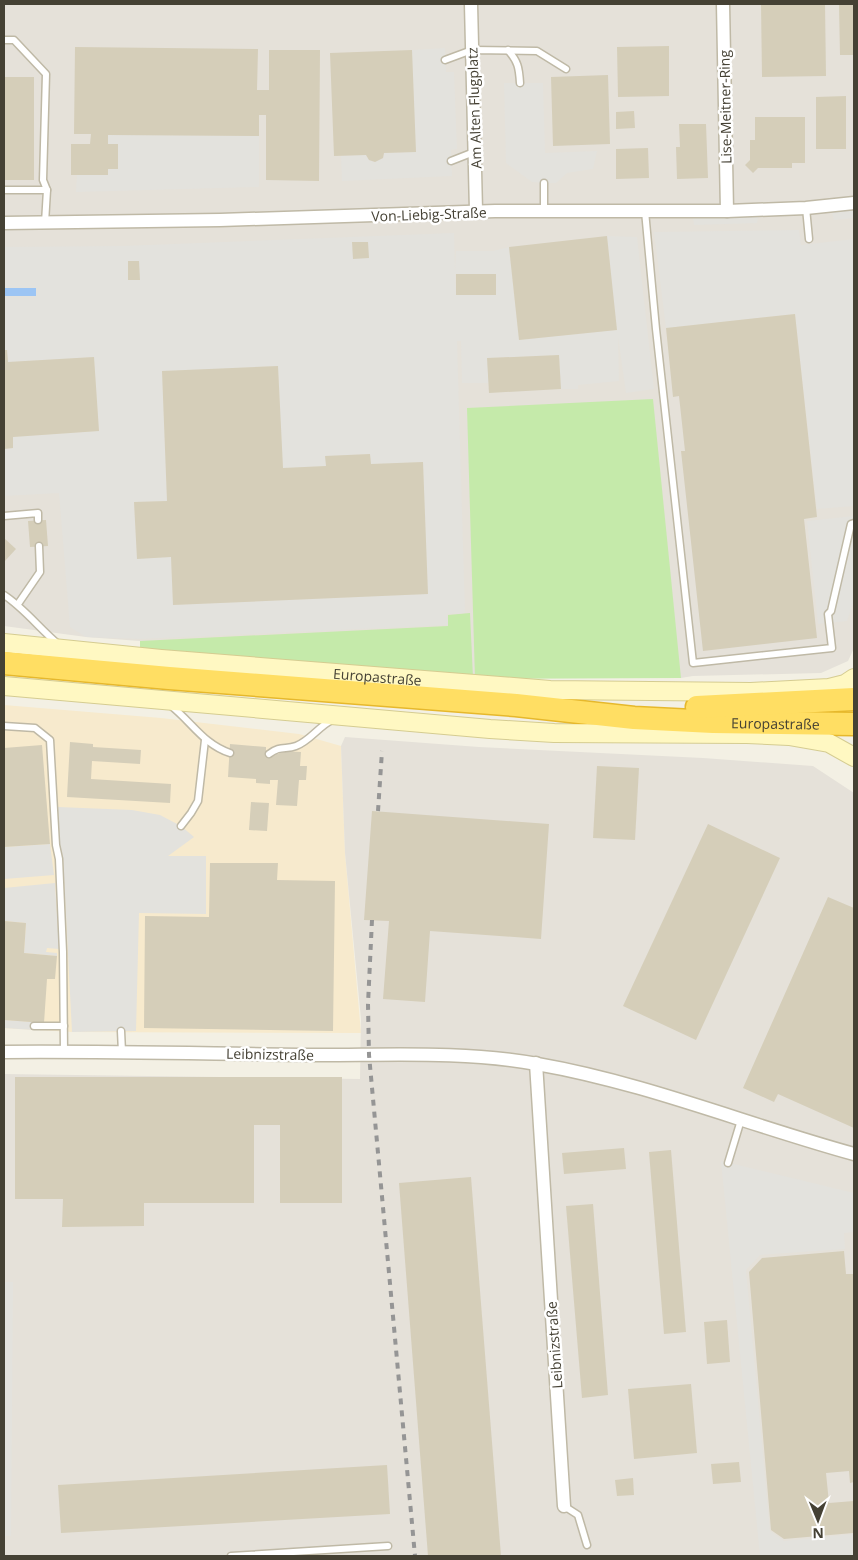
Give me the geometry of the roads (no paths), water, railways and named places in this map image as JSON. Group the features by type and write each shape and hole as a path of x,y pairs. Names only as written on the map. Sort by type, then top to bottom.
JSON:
{"highway":[{"name":"Europastraße","path":"4,663 516,705 634,718 713,722 854,724"},
{"path":"751,692 854,698"},
{"name":"Europastraße","path":"516,705 716,707 854,698"},
{"path":"747,734 854,724"}],"street":[{"name":"Am Alten Flugplatz","path":"470,4 476,152 476,212"},
{"name":"Lise-Meitner-Ring","path":"723,4 727,211"},
{"name":"Von-Liebig-Straße","path":"4,223 230,220 544,210 727,211 806,208 854,203"},
{"name":"Europastraße","path":"4,643 161,659 550,690 751,692 829,688 845,684 854,678"},
{"name":"Europastraße","path":"4,686 490,729 554,733 789,736 829,743 854,757"},
{"name":"Leibnizstraße","path":"4,1052 411,1054 536,1063 596,1076 655,1092 854,1154"},
{"name":"Leibnizstraße","path":"536,1063 564,1506"}],"lane":[{"path":"4,40 14,40 46,74 43,180 47,190 45,223"},
{"path":"445,60 472,50 537,51 566,69"},
{"path":"508,50 516,60 520,70 520,83"},
{"path":"451,161 476,152"},
{"path":"544,183 544,210"},
{"path":"4,190 47,190"},
{"path":"806,208 808,239"},
{"path":"645,211 693,664 832,648 828,614 831,611 851,524 854,523"},
{"path":"4,516 38,513 38,520"},
{"path":"18,604 40,572 39,546"},
{"path":"4,595 18,604 47,635 65,649"},
{"path":"165,701 186,718 205,740 218,749 230,753"},
{"path":"270,754 280,748 298,745 325,723 340,716"},
{"path":"4,726 35,728 50,740 56,845 60,859 59,909 63,952 64,1052"},
{"path":"181,826 198,800 205,740"},
{"path":"52,860 60,859"},
{"path":"34,1026 64,1026"},
{"path":"121,1031 122,1053"},
{"path":"728,1163 741,1120"},
{"path":"564,1506 578,1515 587,1545"},
{"path":"231,1556 388,1546"}],"water":[{"path":"4,288 36,288 36,296 4,296"}],"railway":[{"path":"378,811 382,751"},
{"path":"372,920 368,1004 369,1055 415,1556"}]}
